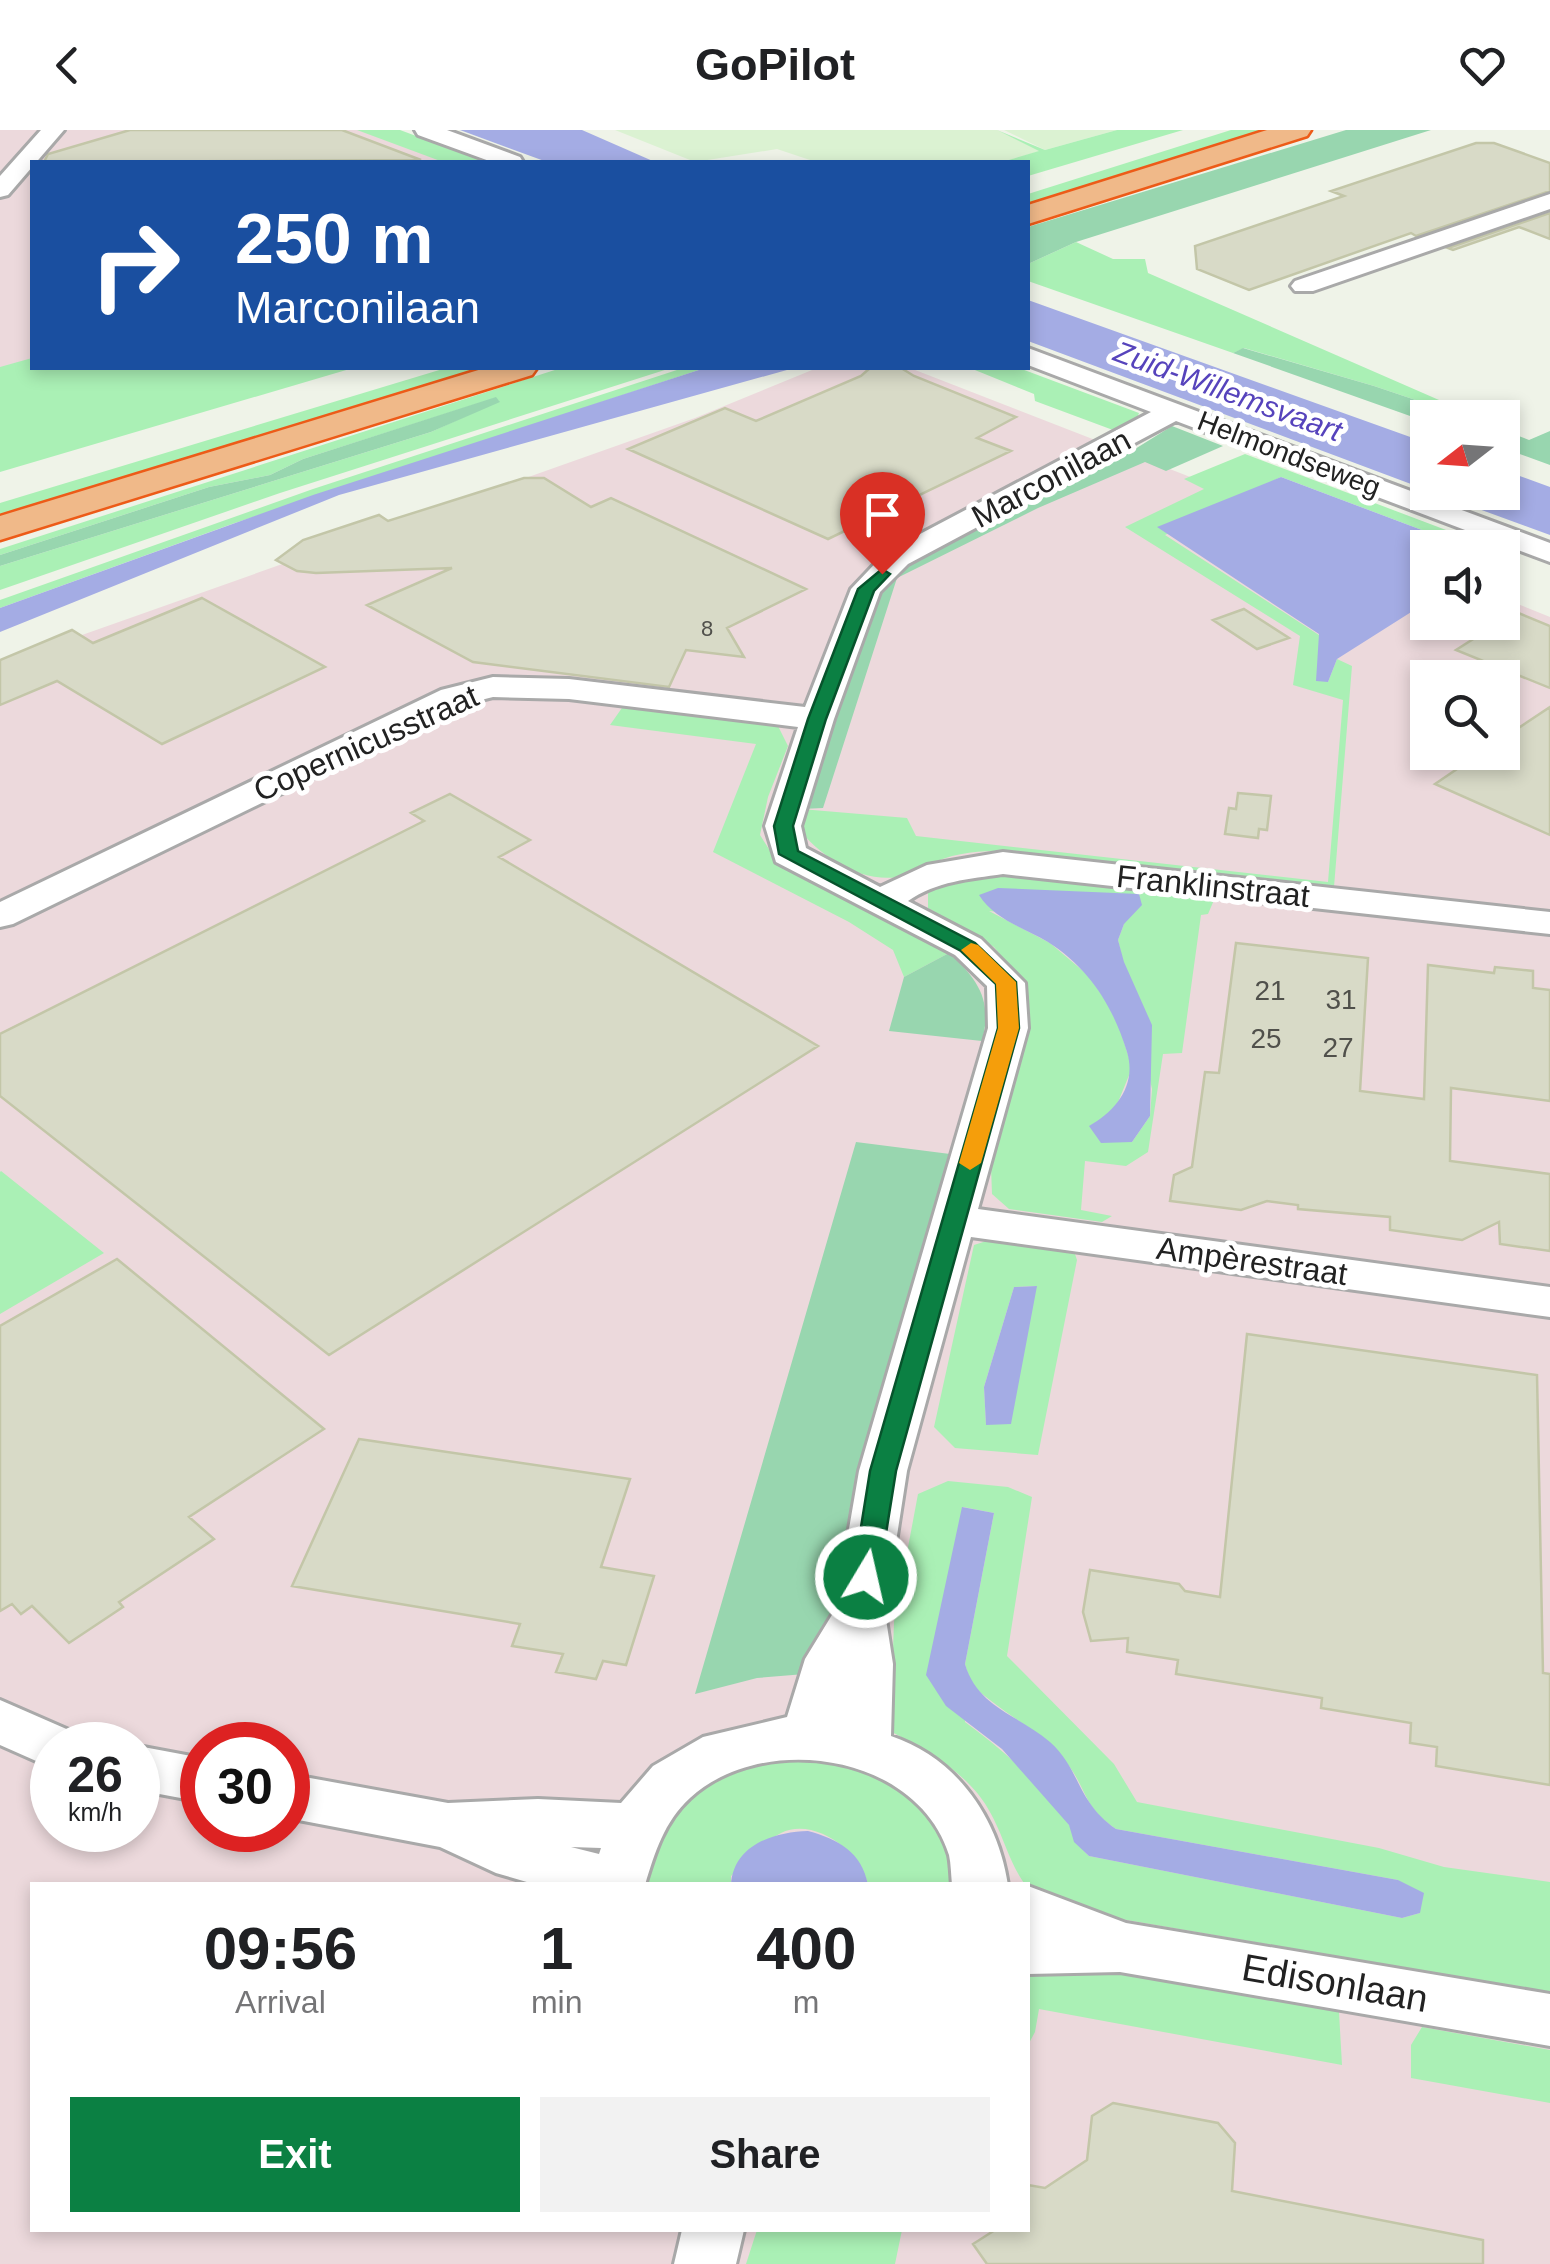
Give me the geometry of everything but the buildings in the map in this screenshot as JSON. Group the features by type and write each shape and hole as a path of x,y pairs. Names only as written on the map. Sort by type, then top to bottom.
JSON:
{"highway":[{"path":"1030,187 1218,130"},
{"path":"1030,215 1297,130"},
{"path":"4,493 417,370"},
{"path":"0,528 514,370"}],"street":[{"path":"0,190 53,130"},
{"path":"426,130 507,160"},
{"path":"1304,286 1550,201"},
{"name":"Helmondseweg","path":"1030,357 1304,463 1374,483 1396,496 1550,553"},
{"name":"Marconilaan","path":"864,1746 868,1664 860,1612 883,1471 1008,1028 1006,982 968,947 789,854 784,826 817,719 866,589 898,558 1137,433 1172,410"},
{"name":"Copernicusstraat","path":"0,916 453,697 480,690 569,689 817,719"},
{"name":"Franklinstraat","path":"885,901 901,886 946,871 1004,863 1550,922"},
{"name":"Ampèrestraat","path":"954,1220 1550,1302"},
{"name":"Marconilaan","path":"807,1736 831,1658 860,1612"},
{"path":"0,1721 30,1735"},
{"path":"618,1882 633,1827 656,1795 687,1768 764,1738 807,1736 864,1746 912,1770 950,1804 974,1848 980,1882"},
{"path":"310,1800 448,1826 538,1822 633,1827"},
{"path":"448,1826 514,1856 610,1882"},
{"name":"Edisonlaan","path":"1030,1911 1120,1946 1550,2020"},
{"name":"Edisonlaan","path":"1030,1949 1120,1946"},
{"path":"705,2264 712,2232"}],"shaded area":[{"path":"0,130 367,130 448,160 30,160 30,362 0,371"},
{"path":"812,370 915,370 1410,562 1410,640 1520,640 1520,605 1550,617 1550,2264 0,2264 0,664 695,418"}],"green space":[{"path":"357,130 400,130 481,160 438,160"},
{"path":"615,130 997,130 1041,151 1009,160 810,160 777,149 690,160"},
{"path":"997,130 1045,150 1117,130 1183,130 1030,175 1030,160 1009,160 1039,151"},
{"path":"1004,130 1117,130 1045,150"},
{"path":"1231,130 1278,130 1030,208 1030,193"},
{"path":"1346,130 1431,130 1076,242 1030,263 1030,226"},
{"path":"1076,242 1113,259 1145,259 1148,273 1439,400 1416,400 1244,348 1233,353 1030,282 1030,263"},
{"path":"1243,348 1416,400 1410,400 1410,416 1233,353"},
{"path":"30,359 30,370 346,370 0,472 0,367"},
{"path":"439,370 493,370 0,523 0,503"},
{"path":"555,370 665,370 280,493 0,590 0,566 431,432 499,401 495,398 303,459 270,475 209,487 0,555 0,549"},
{"path":"677,370 699,370 232,524 0,608 0,600 313,489"},
{"path":"975,370 1024,370 1139,413 1134,427 1121,433 1035,401 1034,394"},
{"path":"496,397 500,402 431,432 0,566 0,555 209,487 270,475 303,459"},
{"path":"1172,426 1223,446 1166,471 1145,462 1038,508 897,578 823,808 801,809 875,595 896,568 1135,449"},
{"path":"1550,431 1550,465 1520,454 1520,437 1529,440"},
{"path":"1245,454 1446,530 1422,530 1281,477 1165,535 1319,635 1328,682 1337,659 1352,666 1334,887 1004,851 961,854 907,875 876,877 846,868 808,839 798,828 801,809 907,818 916,836 1328,882 1343,700 1293,685 1300,636 1125,527 1204,489 1184,479"},
{"path":"624,705 777,724 788,746 768,797 760,835 776,860 949,953 904,977 893,950 849,922 713,852 756,744 610,725"},
{"path":"986,868 1211,894 1214,900 1208,914 1201,915 1182,1053 1163,1054 1148,1152 1126,1166 1085,1161 1081,1210 1112,1216 1102,1222 1009,1209 992,1194 991,1167 1023,984 994,947 928,908 928,892 940,883","holes":["989,911 1124,924 1118,940 1152,1089 1150,1116 1132,1142 1090,1126 1114,1112 1132,1068 1116,1016 1089,976 1050,943"]},
{"path":"949,953 968,972 984,1002 982,1041 889,1031 904,977"},
{"path":"856,1142 950,1154 836,1609 805,1674 757,1678 695,1694"},
{"path":"0,1172 104,1253 0,1314"},
{"path":"1002,1236 1072,1245 1077,1260 1038,1455 955,1448 934,1427 974,1245","holes":["1036,1286 986,1425 984,1387 1014,1287"]},
{"path":"948,1481 1008,1487 1032,1497 1007,1656 1114,1764 1137,1802 1379,1848 1444,1867 1550,1882 1550,1993 1051,1907 1030,1890 1030,1882 1024,1882 997,1825 969,1784 926,1751 890,1731 894,1622 918,1494","holes":["963,1507 994,1513 965,1664 971,1684 1059,1754 1092,1806 1116,1829 1398,1880 1420,1913 1402,1918 1089,1856 1034,1781 965,1722"]},
{"path":"758,1758 824,1758 849,1761 880,1772 913,1795 939,1827 955,1864 958,1882 867,1882 857,1861 835,1841 808,1829 794,1829 762,1847 731,1876 731,1882 642,1882 674,1805 711,1775"},
{"path":"1040,1959 1339,2012 1342,2065 1039,2009 1030,2041 1030,1961"},
{"path":"1422,2027 1550,2050 1550,2103 1411,2078 1411,2045"},
{"path":"756,2232 902,2232 895,2264 746,2264"}],"water":[{"path":"460,130 582,130 650,160 542,160"},
{"name":"Zuid-Willemsvaart","path":"1030,301 1410,437 1410,484 1030,342"},
{"path":"699,370 787,370 339,495 0,632 0,608 313,495"},
{"path":"1520,476 1550,487 1550,535 1482,510 1520,510"},
{"path":"1281,477 1422,530 1410,530 1410,613 1337,659 1328,682 1316,681 1319,634 1157,527"},
{"path":"998,888 1139,894 1142,905 1124,924 1118,940 1152,1025 1150,1116 1132,1142 1101,1143 1089,1126 1116,1105 1129,1075 1127,1052 1115,1019 1098,989 1063,952 1001,917 979,895"},
{"path":"1037,1286 1011,1424 986,1425 984,1387 1014,1287"},
{"path":"962,1507 994,1513 965,1664 971,1679 989,1701 1050,1742 1103,1818 1116,1829 1398,1880 1424,1893 1420,1913 1402,1918 1089,1856 1074,1842 1069,1825 1002,1749 946,1706 926,1675"},
{"path":"808,1831 829,1838 854,1856 867,1882 731,1882 733,1871 747,1851 782,1834"}],"slow traffic":[{"path":"970,1163 1008,1028 1006,982 971,950"}],"route":[{"path":"866,1577 883,1471 1008,1028 1006,982 968,947 789,854 784,826 817,719 866,589 882,574"}]}
